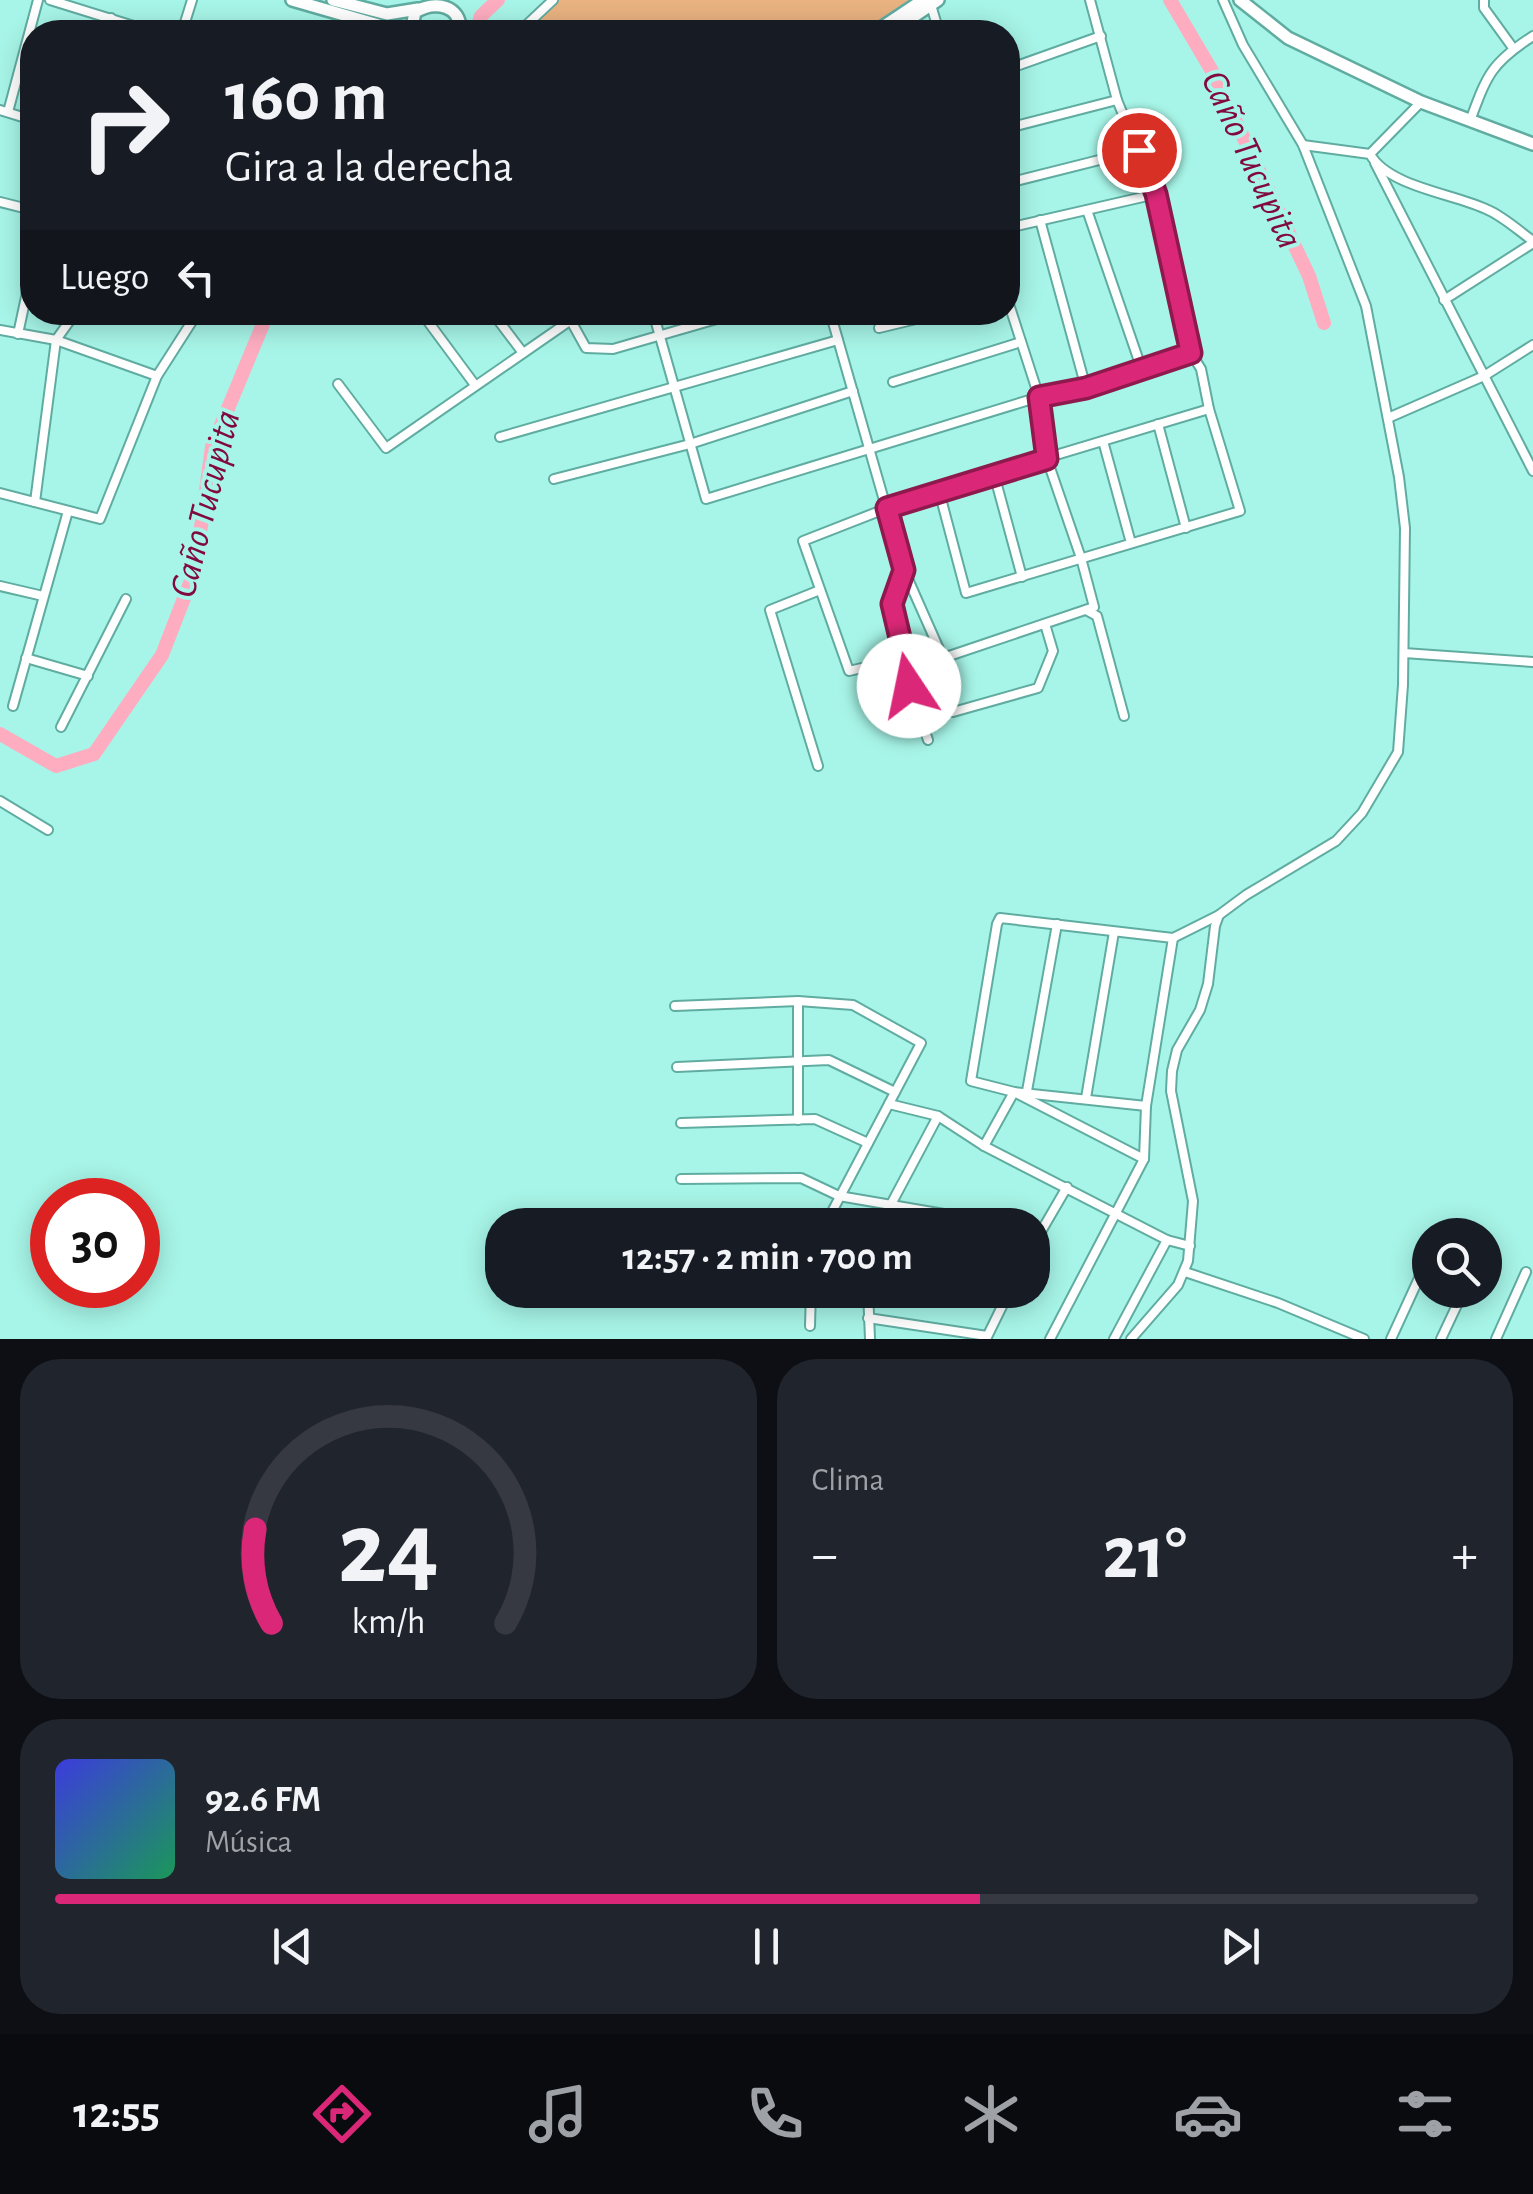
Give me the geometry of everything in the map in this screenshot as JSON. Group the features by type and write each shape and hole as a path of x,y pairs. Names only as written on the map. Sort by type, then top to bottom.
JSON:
{"street":[{"path":"50,0 117,20"},
{"path":"292,0 361,20"},
{"path":"333,0 387,14 440,2 453,7"},
{"path":"532,20 553,0"},
{"path":"939,491 966,593 1240,511 1201,369 1191,353 1156,194 1117,100 1090,0"},
{"path":"1144,1159 1014,1092 972,1082 1000,918 1173,938 1220,915 1336,840 1362,813 1398,752 1405,528 1366,306 1303,145 1244,45 1223,0"},
{"path":"1240,0 1288,38 1420,102 1533,144"},
{"path":"1484,0 1484,8 1513,48"},
{"path":"897,20 931,2"},
{"path":"907,20 931,2"},
{"path":"1020,64 1100,36"},
{"path":"1469,123 1494,68 1506,52 1533,36"},
{"path":"4,111 20,59"},
{"path":"1020,125 1117,100"},
{"path":"1372,158 1420,102"},
{"path":"1303,145 1372,158 1405,180 1489,210 1533,242 1444,300"},
{"path":"1020,180 1139,150"},
{"path":"1372,158 1533,472"},
{"path":"1020,225 1156,194"},
{"path":"1087,210 1142,370"},
{"path":"1040,220 1086,388"},
{"path":"18,334 20,325"},
{"path":"35,502 56,340 67,325"},
{"path":"0,493 100,518 157,376 190,325"},
{"path":"431,325 475,385"},
{"path":"502,325 522,353"},
{"path":"338,384 386,448 557,325"},
{"path":"573,325 586,348 612,349 698,325"},
{"path":"656,325 706,500 1039,397 1086,388 1191,353"},
{"path":"834,325 904,570 943,658 953,712 1038,688 1053,652 1045,624"},
{"path":"879,328 892,325"},
{"path":"943,658 1094,608 1047,459 1039,397 1016,325"},
{"path":"0,330 56,340 157,376"},
{"path":"500,437 838,340"},
{"path":"893,382 1021,342"},
{"path":"1388,418 1484,376 1533,345"},
{"path":"554,479 690,444 853,391"},
{"path":"900,659 849,671 803,541 939,491 1209,409"},
{"path":"1158,424 1186,528"},
{"path":"1103,442 1131,542"},
{"path":"994,474 1022,577"},
{"path":"13,706 68,511"},
{"path":"904,570 892,604 901,642 900,659 928,740"},
{"path":"0,586 43,596"},
{"path":"818,766 770,610 820,590"},
{"path":"60,726 126,599"},
{"path":"1086,610 1097,616 1124,716"},
{"path":"1404,653 1533,662"},
{"path":"26,658 88,676"},
{"path":"0,802 48,830"},
{"path":"1131,1339 1185,1272 1193,1201 1170,1091 1177,1050 1200,1010 1208,984 1214,926 1220,915"},
{"path":"1028,1091 1058,924"},
{"path":"1086,1098 1114,932"},
{"path":"1050,1339 1144,1159 1146,1106 1173,938"},
{"path":"798,1002 798,1120"},
{"path":"675,1006 798,1002 853,1005 921,1043 833,1208"},
{"path":"677,1067 829,1060 896,1092"},
{"path":"1014,1092 1146,1106"},
{"path":"984,1146 1014,1092"},
{"path":"889,1104 938,1116 984,1146 1166,1240 1190,1246"},
{"path":"890,1206 938,1116"},
{"path":"681,1123 826,1122 868,1143"},
{"path":"681,1180 801,1178 840,1196 902,1208"},
{"path":"1050,1212 1067,1188"},
{"path":"1114,1339 1166,1240"},
{"path":"1185,1272 1278,1303 1364,1339"},
{"path":"1496,1339 1526,1272"},
{"path":"1391,1339 1412,1293"},
{"path":"810,1308 810,1326"},
{"path":"868,1308 870,1339"},
{"path":"868,1318 986,1338 1001,1308"},
{"path":"1442,1339 1456,1308"}],"shaded area":[{"path":"553,0 913,0 882,20 532,20"}],"waterway":[{"name":"Caño Tucupita","path":"480,20 498,0"},
{"name":"Caño Tucupita","path":"1170,0 1212,71 1309,276 1324,323"},
{"name":"Caño Tucupita","path":"0,734 56,766 94,754 162,655 195,570 212,447 263,325"}],"route":[{"path":"909,686 900,659 901,642 892,604 904,570 887,508 1047,459 1039,397 1086,388 1191,353 1156,194 1139,150"}]}
